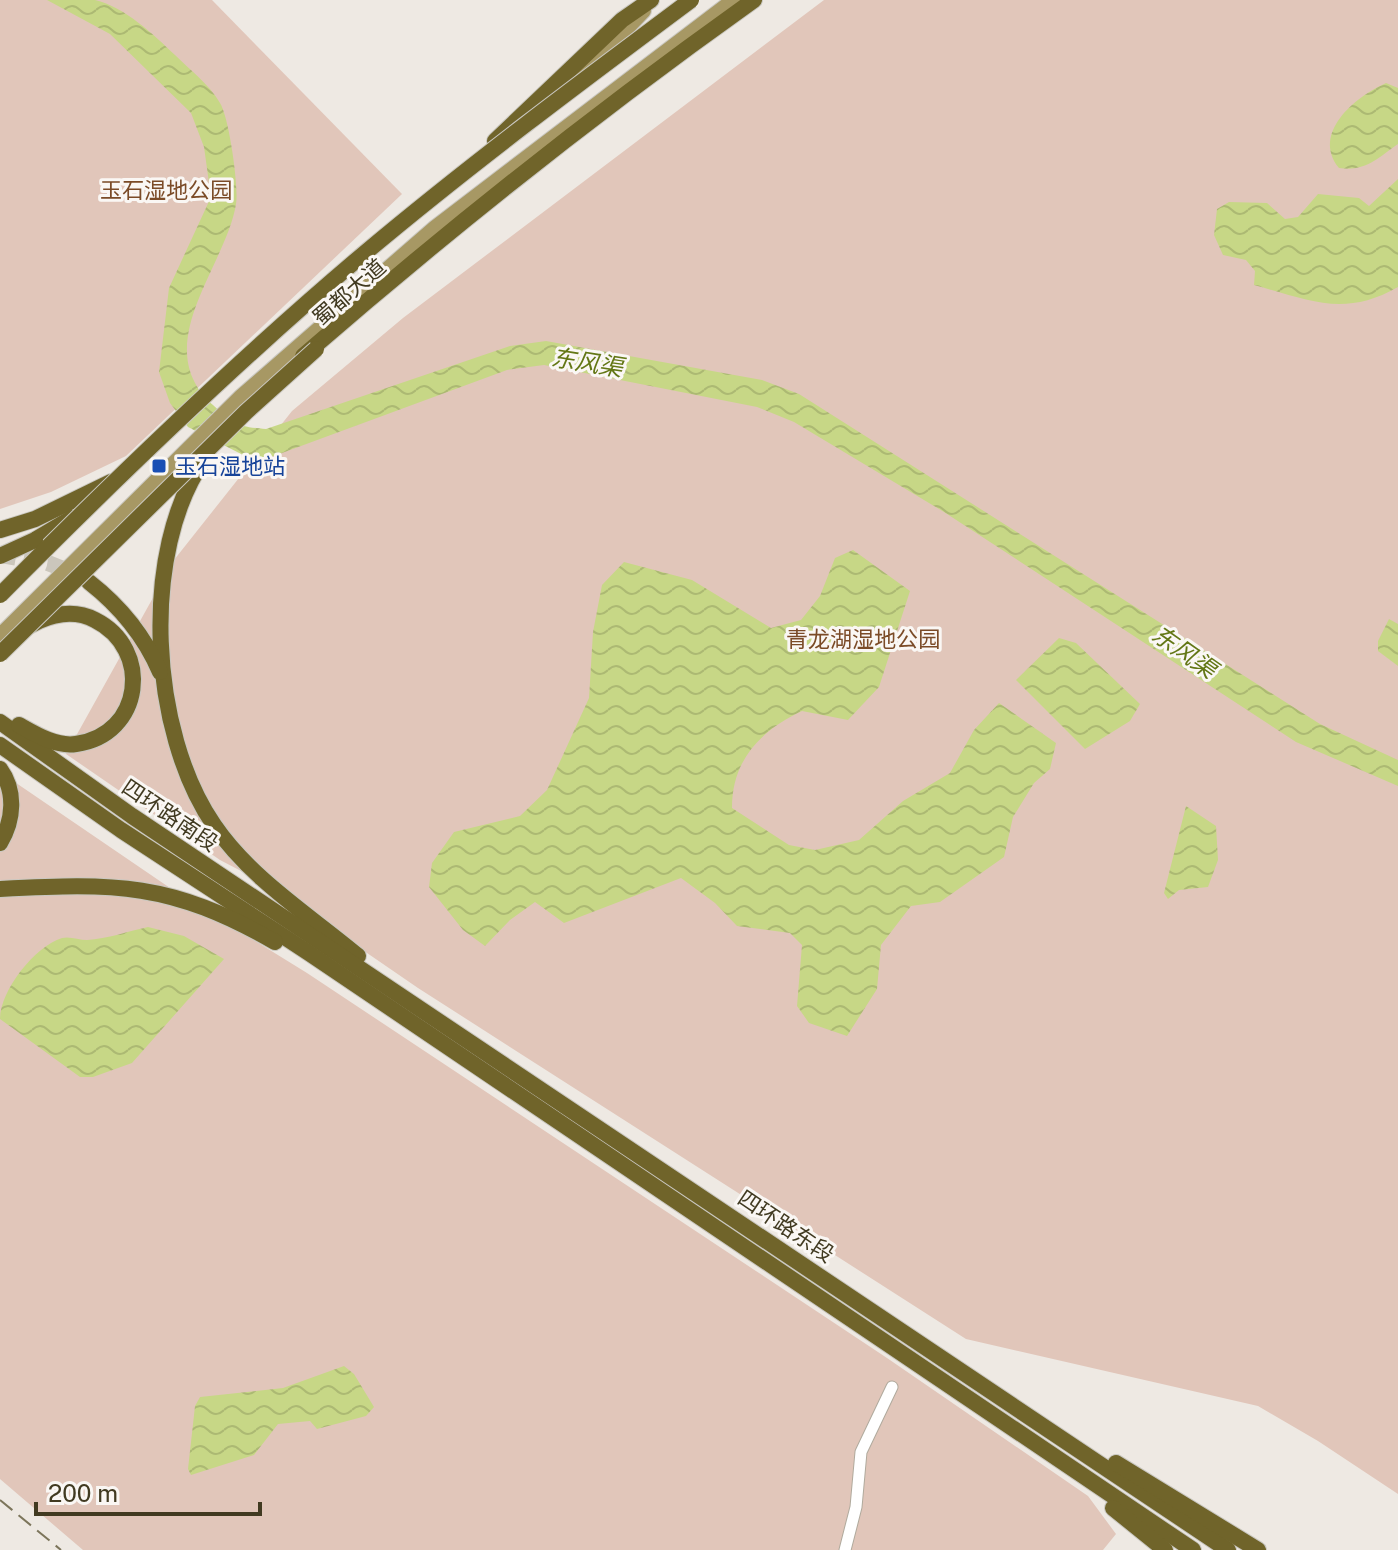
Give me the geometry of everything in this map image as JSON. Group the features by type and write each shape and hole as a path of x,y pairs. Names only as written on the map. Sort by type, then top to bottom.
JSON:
{"highway":[{"path":"0,556 35,540 85,507 473,161 622,20 654,0"},
{"name":"蜀都大道","path":"0,595 172,427 366,252 515,131 691,0"},
{"path":"0,652 8,634 186,465 244,400 425,249 578,129 757,0"},
{"name":"蜀都大道","path":"0,652 235,423 364,308 525,177 757,0"},
{"path":"167,696 162,645 163,582 186,465"},
{"path":"0,530 75,502 113,481"},
{"path":"89,582 112,600 150,651 167,696 183,762 213,824 314,946"},
{"path":"0,713 9,725 58,743 74,745 111,730 124,715 135,682 133,663 118,636 88,616 53,615 8,634"},
{"name":"四环路南段","path":"9,725 314,946"},
{"name":"四环路南段","path":"0,745 121,830 314,946"},
{"path":"0,769 10,787 11,801 11,816 0,843"},
{"path":"0,889 98,884 179,897 314,946 412,1013"},
{"name":"四环路东段","path":"314,946 1043,1451 1193,1550"},
{"name":"四环路东段","path":"412,1013 997,1393 1228,1550"},
{"path":"997,1393 1191,1506 1258,1550"},
{"path":"1043,1451 1165,1550"}],"main road":[{"path":"186,465 244,400 435,227 733,0"},
{"path":"0,603 162,439"}],"street":[{"path":"845,1550 856,1507 861,1452 892,1387"}],"green space":[{"name":"玉石湿地公园","path":"0,0 212,0 402,194 126,456 51,492 0,509"},
{"name":"青龙湖湿地公园","path":"824,0 1398,0 1398,1494 1258,1406 966,1339 418,988 268,885 220,860 66,754 174,560 292,411 403,318"},
{"path":"0,772 173,890 307,973 887,1358 1088,1496 1116,1534 1103,1550 83,1550 0,1479"}],"water":[{"name":"东风渠","path":"47,0 95,0 128,15 199,78 220,103 232,152 236,204 196,306 189,332 187,358 195,382 213,405 242,426 266,429 510,346 546,341 762,380 799,394 1320,724 1398,760 1398,786 1296,742 944,512 794,422 757,407 544,365 507,370 263,460 247,457 188,427 170,403 159,372 169,288 211,197 204,147 191,113 110,34"},
{"path":"1386,83 1398,88 1398,144 1364,166 1339,168 1330,142 1333,129 1350,107"},
{"path":"1398,179 1398,287 1360,302 1326,303 1254,285 1255,271 1246,260 1223,255 1214,235 1217,209 1229,202 1267,203 1285,219 1298,217 1318,194 1359,198 1369,206"},
{"path":"853,550 910,591 879,687 848,720 802,711 773,728 743,761 733,791 732,808 789,845 815,850 859,840 903,801 950,773 974,730 999,703 1056,743 1050,769 1034,783 1013,817 1004,857 940,902 911,906 881,945 877,989 847,1036 809,1023 797,1006 802,945 790,933 737,926 715,903 681,878 564,923 535,902 510,920 485,946 463,930 429,887 432,863 454,832 520,816 547,790 589,698 593,632 602,585 624,562 692,580 771,628 801,620 820,596 835,558"},
{"path":"1389,619 1398,624 1398,666 1378,651 1378,641"},
{"path":"1059,638 1076,643 1140,704 1130,721 1085,749 1016,680"},
{"path":"1186,806 1216,826 1218,860 1208,887 1179,890 1168,899 1164,893"},
{"path":"148,927 184,936 224,959 132,1063 93,1077 80,1077 0,1019 6,996 20,971 51,943 62,938 102,938"},
{"path":"344,1366 354,1374 374,1407 366,1416 317,1429 310,1421 278,1424 254,1455 191,1475 188,1469 195,1406 200,1397 283,1388"}],"tunnel":[{"path":"0,555 48,563 78,575"}],"railway":[{"path":"0,1500 61,1550"}],"place":[{"name":"玉石湿地站","path":"159,466"}]}
